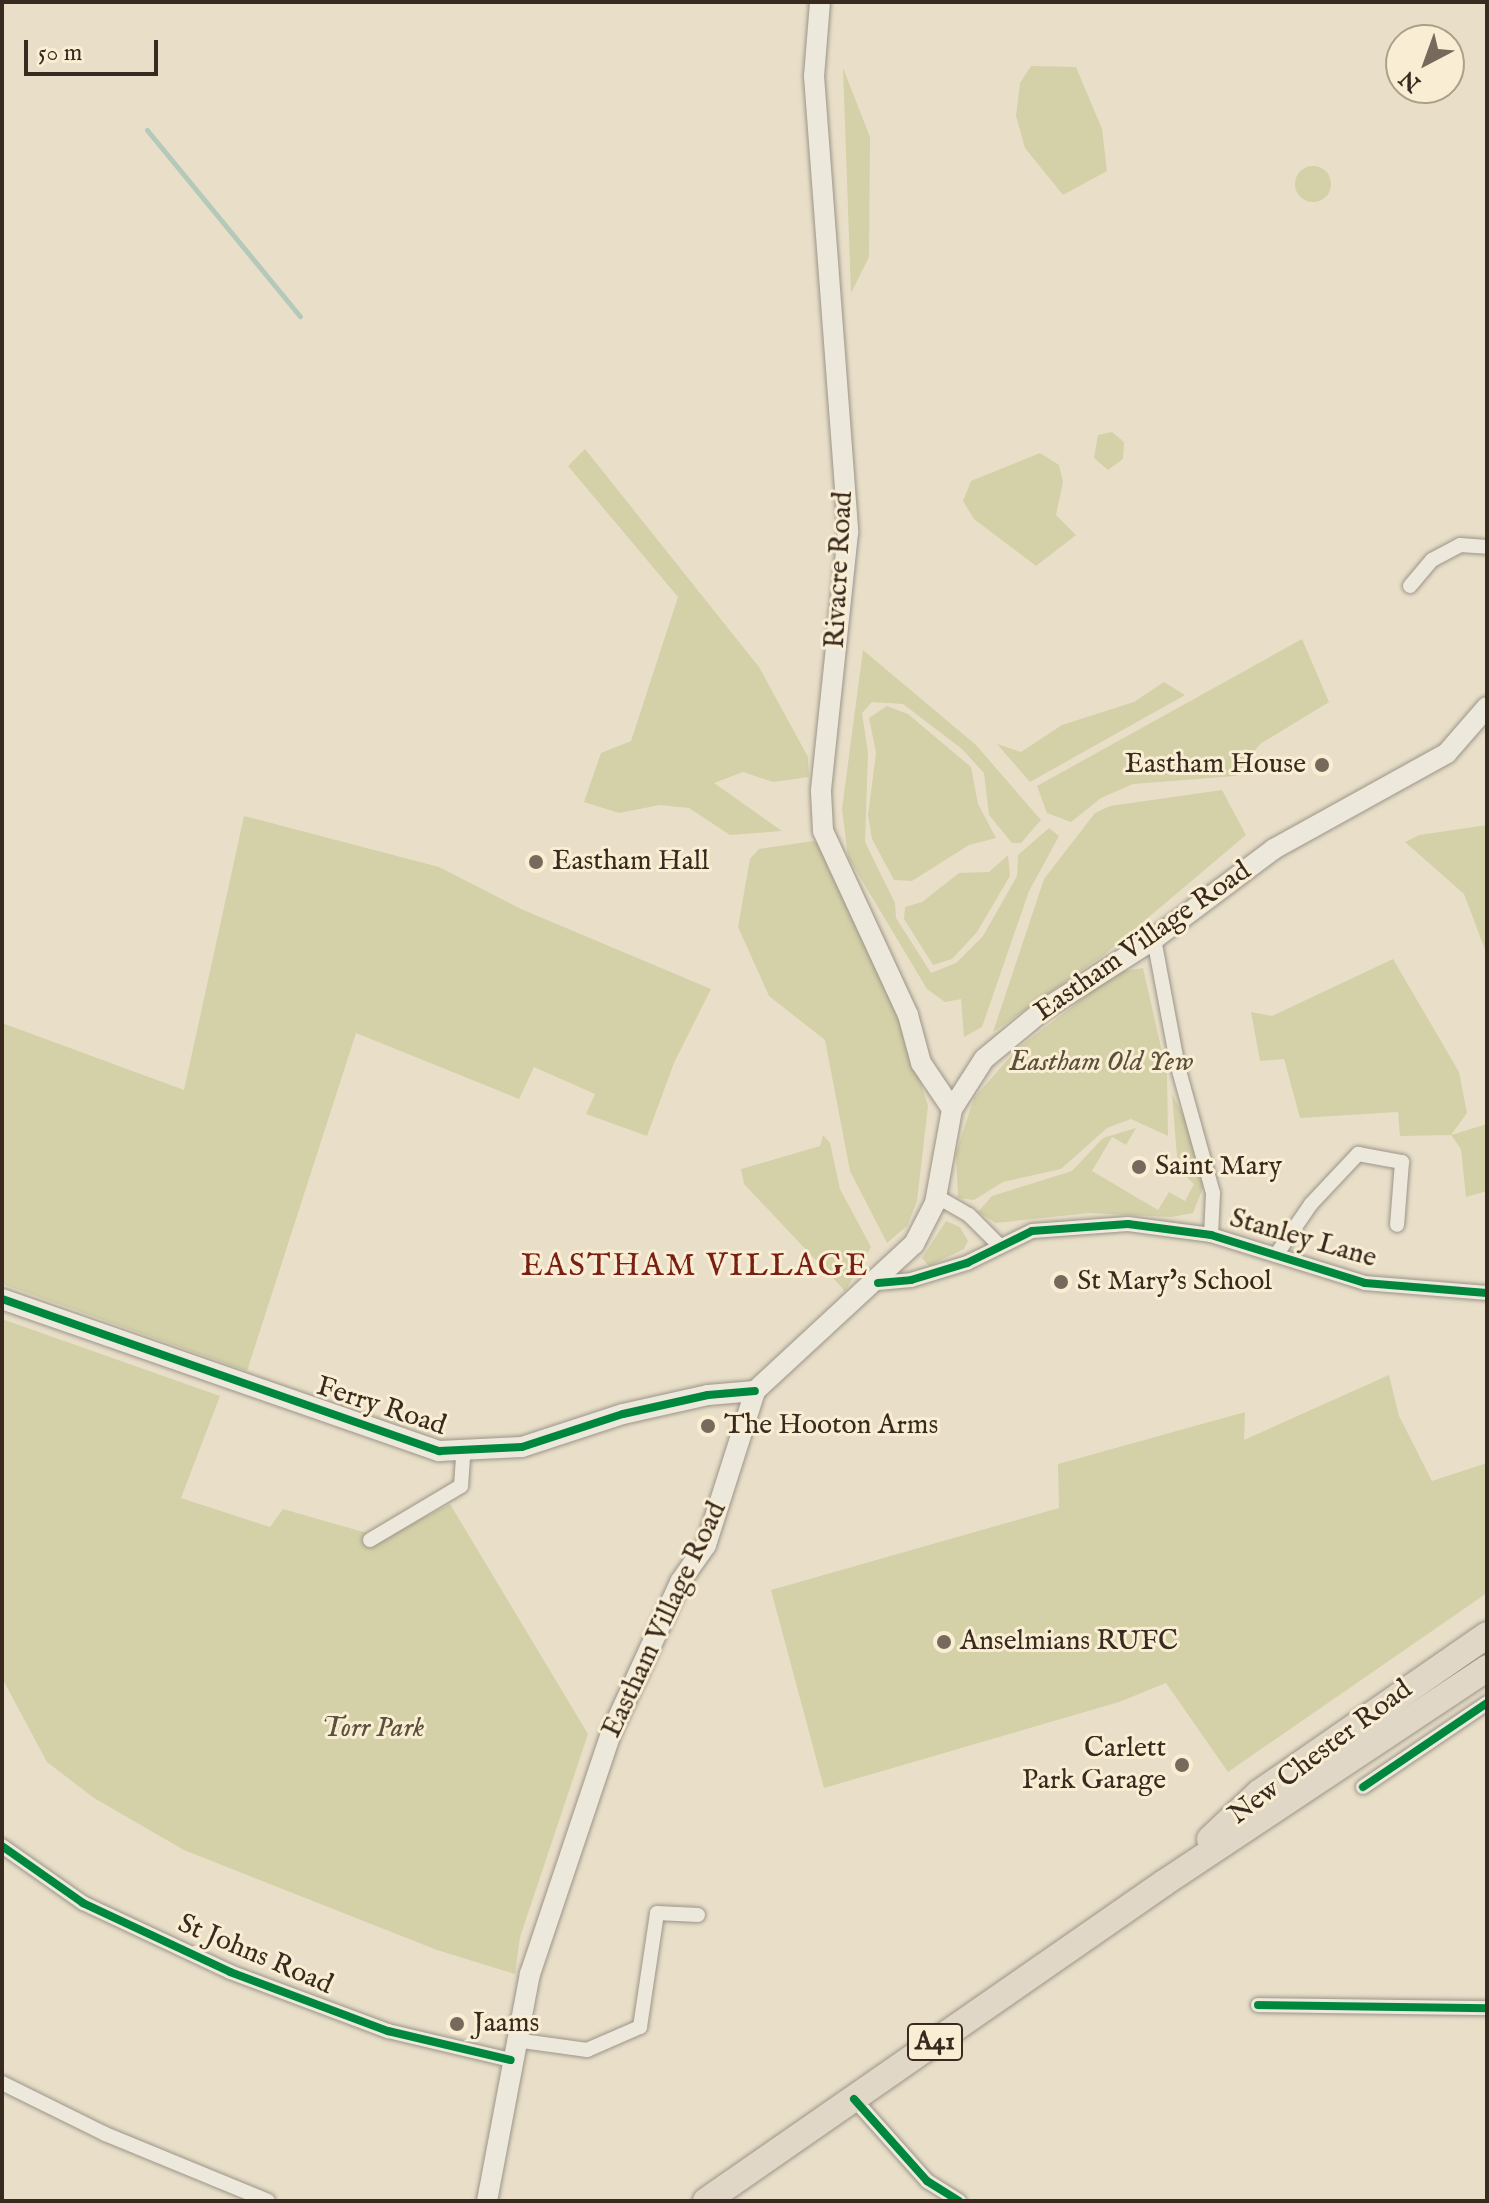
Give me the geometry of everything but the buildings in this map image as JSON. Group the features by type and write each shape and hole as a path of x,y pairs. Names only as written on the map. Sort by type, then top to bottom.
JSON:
{"highway":[{"name":"New Chester Road","path":"1164,1883 1259,1793 1487,1635"},
{"name":"New Chester Road","path":"706,2201 1164,1883 1487,1668"}],"main road":[{"name":"Rivacre Road","path":"820,2 815,107 848,533 821,792 823,831 908,1015 921,1063 952,1109"},
{"name":"Eastham Village Road","path":"487,2201 513,2050 530,1974 611,1733 674,1594 706,1545 755,1391 878,1283 914,1244 936,1196 952,1109 984,1059 1042,1011 1154,939 1318,821 1447,753 1487,707"},
{"name":"Ferry Road","path":"2,1299 412,1444 463,1454 522,1447 623,1414 708,1395 755,1391"}],"street":[{"path":"1410,586 1432,560 1460,545 1487,547"},
{"path":"1154,939 1178,1067 1213,1193 1211,1235"},
{"name":"Stanley Lane","path":"1276,1255 1311,1204 1358,1154 1402,1162 1397,1225"},
{"path":"936,1196 969,1215 1000,1246"},
{"name":"Stanley Lane","path":"878,1283 911,1280 1032,1231 1067,1226 1128,1224 1211,1235 1365,1283 1487,1293"},
{"path":"370,1540 461,1486 463,1454"},
{"name":"New Chester Road","path":"1363,1787 1487,1703"},
{"name":"St Johns Road","path":"2,1846 83,1903 230,1972 388,2031 513,2050 587,2050 640,2027 657,1913 698,1915"},
{"path":"1258,2005 1487,2008"},
{"path":"2,2083 105,2134 268,2201"},
{"path":"854,2099 927,2181 959,2201"}],"green space":[{"path":"1031,66 1076,67 1102,129 1107,171 1063,195 1025,148 1016,116 1020,83"},
{"path":"843,68 870,137 869,257 851,293"},
{"path":"1313,166 1326,171 1331,184 1326,197 1313,202 1300,197 1295,184 1300,171"},
{"path":"1112,432 1124,442 1123,459 1108,470 1094,458 1098,435"},
{"path":"585,449 759,667 808,757 809,777 773,782 743,772 714,783 782,831 730,835 689,808 660,805 619,813 584,802 601,753 631,741 678,597 568,466"},
{"path":"1040,453 1059,465 1063,482 1056,515 1076,535 1036,566 974,519 963,501 971,481"},
{"path":"1302,639 1329,702 1260,744 1236,776 1133,784 1101,798 1071,822 1047,813 1037,786"},
{"path":"863,650 976,745 1041,820 1021,843 1012,843 989,815 984,773 962,749 903,704 872,702 862,713 868,753 865,842 895,903 896,918 931,973 956,963 983,936 1017,876 1018,855 1049,828 1059,836 1029,891 982,1027 964,1037 961,999 945,1002 927,989 848,857 842,809"},
{"path":"1164,682 1185,695 1030,782 997,744 1021,752 1062,725 1134,702"},
{"path":"887,706 908,714 971,767 978,804 996,838 969,845 912,881 894,880 872,839 868,815 876,753 869,718"},
{"path":"1222,790 1246,835 1105,954 993,1032 1044,879 1095,813 1110,806"},
{"path":"244,816 439,867 521,909 711,989 674,1063 647,1136 586,1114 595,1094 534,1067 519,1099 356,1033 247,1371 2,1284 2,1023 184,1090"},
{"path":"1487,825 1487,955 1464,894 1405,842 1419,835"},
{"path":"813,841 824,847 828,868 892,991 928,1106 917,1201 907,1226 887,1243 850,1171 825,1040 769,996 738,927 750,859 759,849"},
{"path":"1008,855 1010,876 977,932 952,959 933,965 904,919 905,907 922,902 959,873 989,872"},
{"path":"1393,959 1459,1072 1467,1113 1451,1135 1400,1136 1398,1112 1300,1118 1284,1059 1260,1061 1251,1012 1272,1016"},
{"name":"Eastham Old Yew","path":"1143,968 1167,1074 1168,1136 1131,1119 1107,1128 1061,1169 1003,1182 974,1200 958,1198 956,1153 974,1098 1018,1048 1118,972"},
{"path":"1172,1094 1192,1132 1204,1185 1193,1213 1171,1217 1089,1213 996,1223 978,1212 992,1196 1072,1171 1103,1138 1136,1128 1126,1145 1112,1137 1092,1171 1158,1210 1169,1192 1185,1201 1194,1184 1181,1171 1186,1162 1177,1157"},
{"path":"1487,1124 1487,1191 1466,1197 1461,1149 1451,1135"},
{"path":"823,1135 830,1143 840,1189 871,1247 845,1291 744,1184 741,1169 820,1146"},
{"path":"946,1221 960,1227 968,1241 964,1249 929,1266 922,1258"},
{"name":"Torr Park","path":"2,1319 220,1396 181,1498 270,1527 283,1509 367,1533 373,1544 450,1504 588,1734 520,1937 515,1974 437,1950 184,1850 94,1798 47,1762 2,1678"},
{"path":"1389,1375 1399,1416 1432,1481 1487,1463 1487,1593 1228,1772 1166,1683 1119,1702 824,1788 771,1590 1059,1508 1058,1464 1245,1412 1244,1440"}],"waterway":[{"path":"147,130 300,316"}],"cycle path":[{"path":"878,1283 911,1280 967,1263 1032,1231 1128,1224 1211,1235 1365,1283 1487,1293"},
{"path":"2,1299 439,1451 522,1447 623,1414 708,1395 755,1391"},
{"path":"1363,1787 1487,1703"},
{"path":"2,1846 83,1903 230,1972 388,2031 511,2060"},
{"path":"1258,2005 1487,2008"},
{"path":"854,2099 927,2181 959,2201"}],"place":[{"name":"Eastham House","path":"1322,765"},
{"name":"Eastham Hall","path":"536,862"},
{"name":"Saint Mary","path":"1139,1167"},
{"name":"St Mary's School","path":"1061,1282"},
{"name":"The Hooton Arms","path":"708,1426"},
{"name":"Anselmians RUFC","path":"944,1642"},
{"name":"Carlett Park Garage","path":"1182,1765"},
{"name":"Jaams","path":"457,2024"}],"district":[{"name":"EASTHAM VILLAGE","path":"695,1267"}]}
